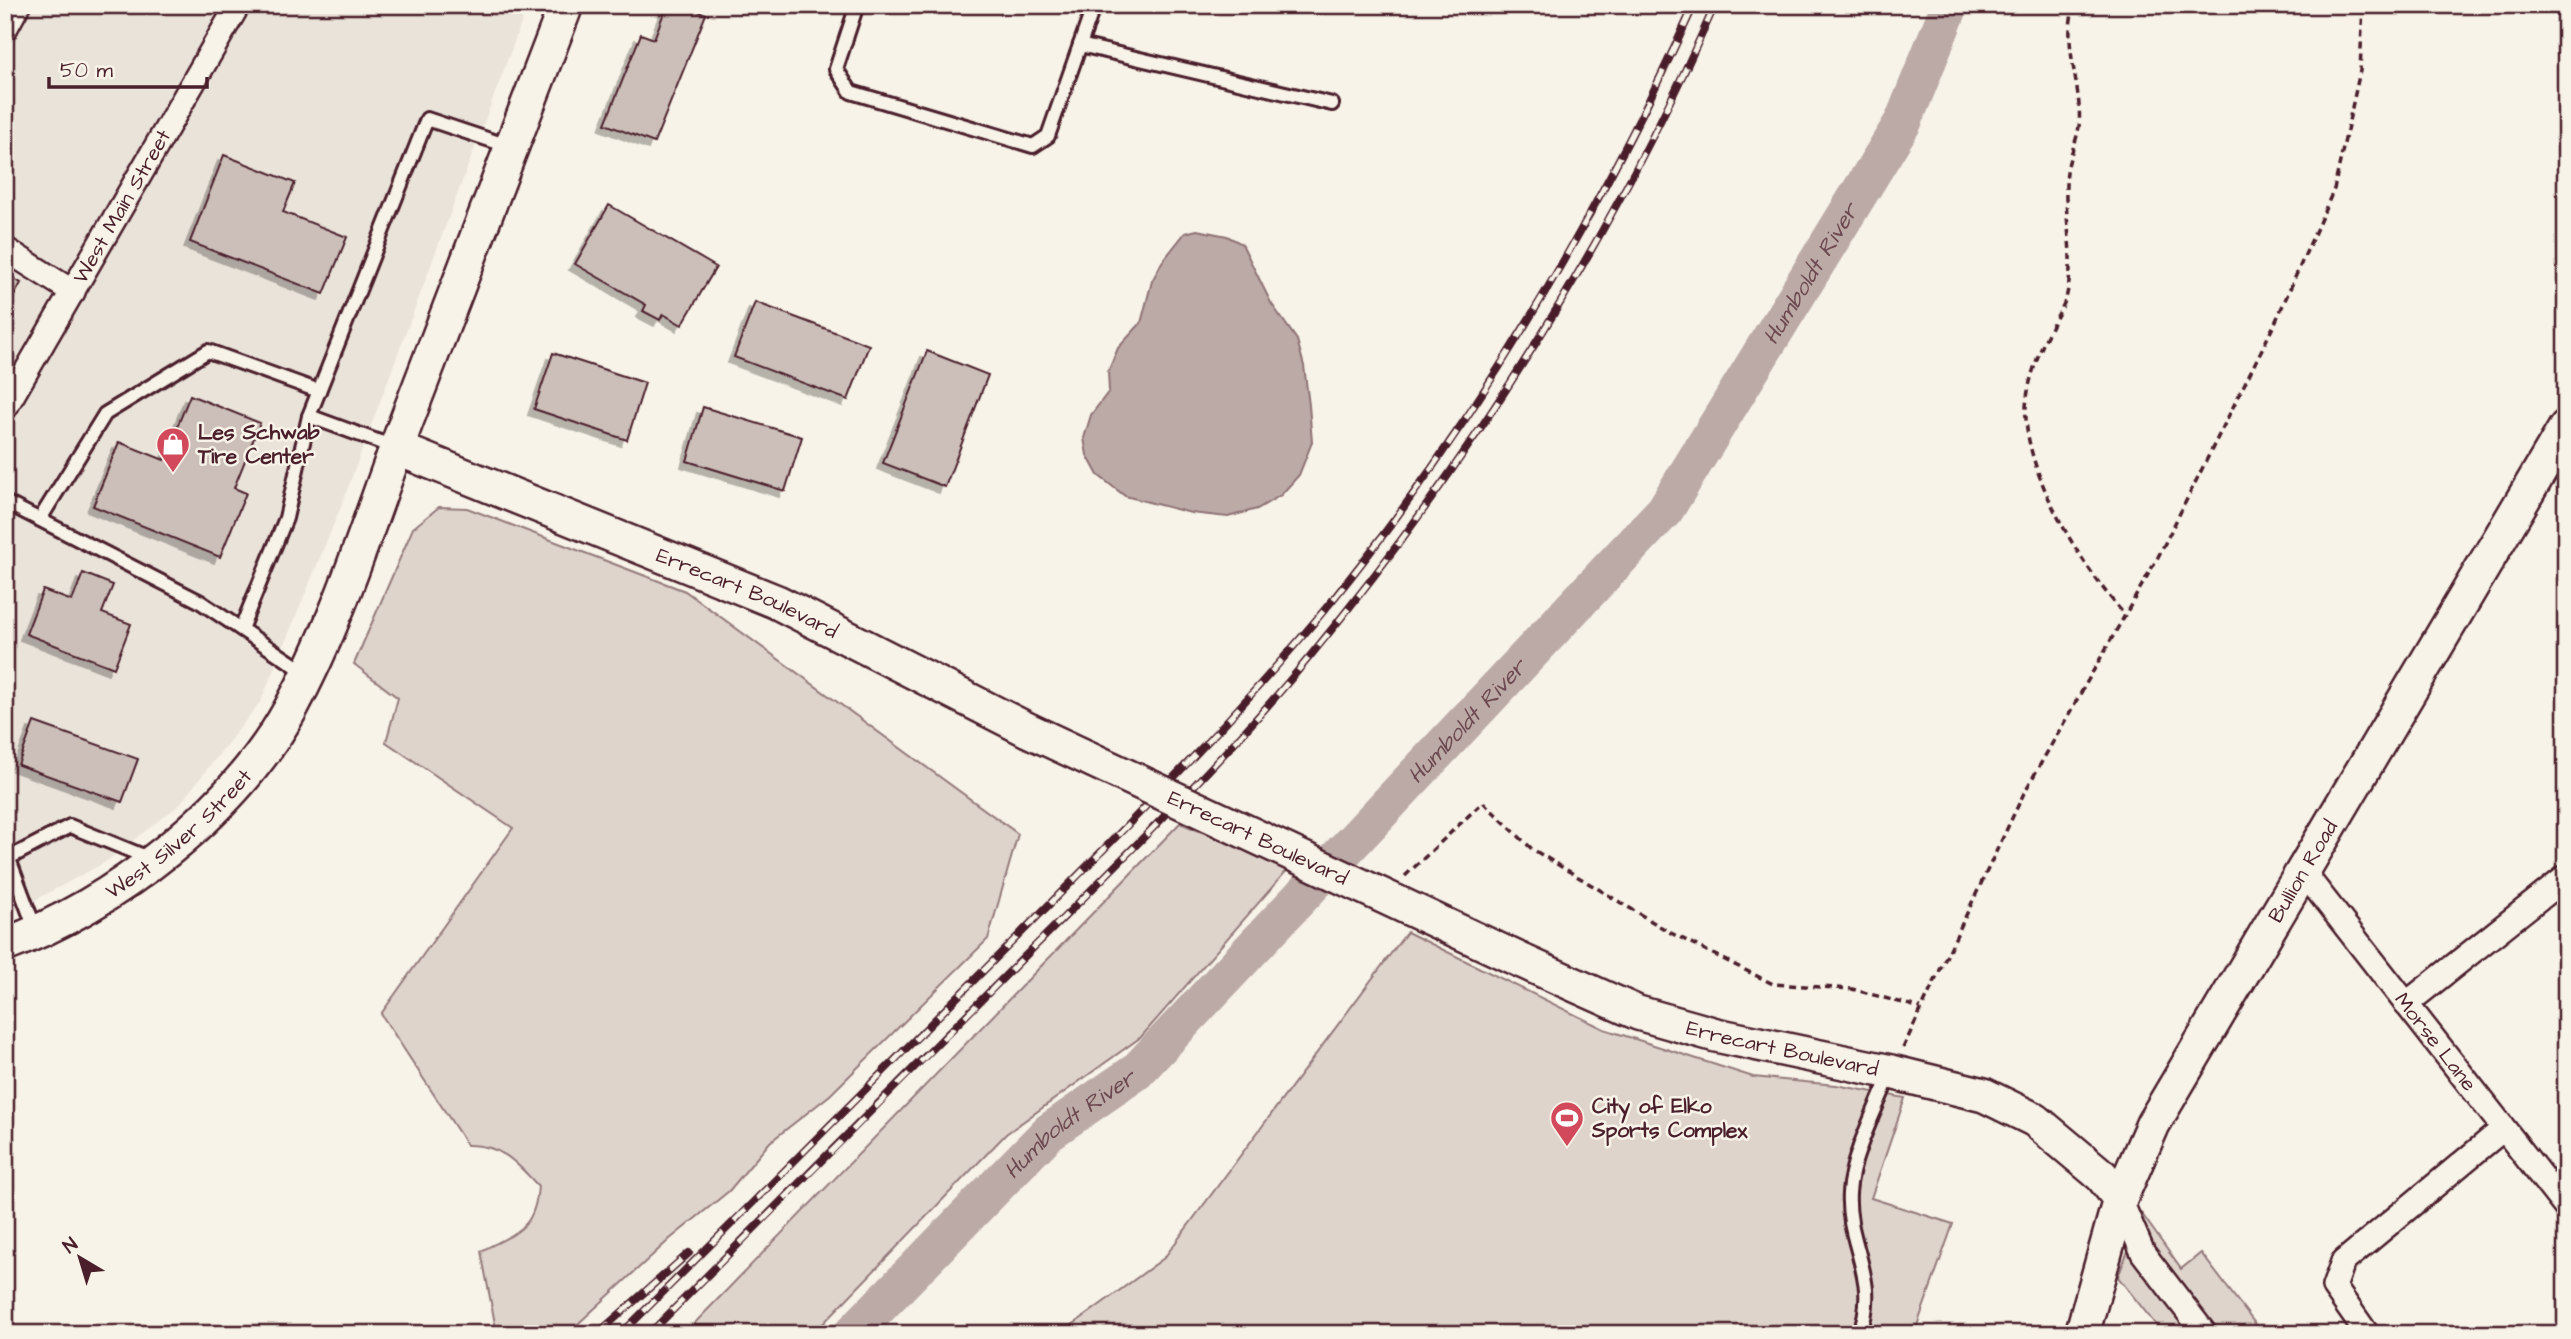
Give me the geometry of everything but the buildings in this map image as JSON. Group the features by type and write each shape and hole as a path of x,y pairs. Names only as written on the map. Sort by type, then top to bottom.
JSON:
{"street":[{"path":"5,29 18,5"},
{"name":"West Main Street","path":"5,408 238,5"},
{"name":"West Silver Street","path":"5,945 37,933 100,898 197,827 243,776 288,713 341,600 396,448 566,5"},
{"path":"5,249 73,292"},
{"name":"Bullion Road","path":"2082,1334 2120,1199 2153,1124 2566,427"},
{"name":"Errecart Boulevard","path":"396,448 777,602 1028,730 1638,1013 1716,1035 1891,1072 1984,1095 2035,1120 2102,1176 2120,1199"},
{"name":"Morse Lane","path":"2304,873 2566,1208"},
{"path":"2406,1004 2566,877"},
{"path":"2367,1334 2334,1287 2343,1262 2503,1129"},
{"path":"2120,1199 2143,1253 2205,1334"}],"lane":[{"path":"857,5 836,69 851,92 1033,146 1048,136 1094,5"},
{"path":"1080,45 1332,104"},
{"path":"241,629 286,518 309,416 427,119 512,147"},
{"path":"40,519 105,414 208,351 319,391"},
{"path":"309,416 396,448"},
{"path":"5,502 199,601 308,674"},
{"path":"37,933 7,860 70,826 154,860"},
{"path":"1859,1334 1867,1313 1868,1288 1853,1236 1849,1191 1855,1166 1891,1072"}],"path":[{"path":"2075,5 2068,22 2079,125 2067,171 2066,215 2070,263 2067,296 2034,368 2025,418 2037,468 2062,524 2103,591 2125,615"},
{"path":"1891,1072 2024,793 2158,557 2275,323 2334,189 2360,71 2363,5"},
{"path":"1383,896 1483,802 1532,849 1671,933 1773,984 1852,989 1921,1008"}],"shaded area":[{"path":"5,5 528,5 340,509 261,701 179,805 104,863 5,916"},
{"path":"1197,230 1227,236 1242,244 1271,303 1297,340 1304,366 1309,405 1312,442 1299,475 1281,495 1257,509 1228,517 1191,513 1125,496 1098,475 1087,455 1084,438 1091,415 1109,391 1108,372 1118,348 1141,323 1152,281 1162,262 1185,233"},
{"path":"439,507 467,508 685,591 1018,834 988,939 830,1095 770,1142 729,1191 670,1239 567,1334 497,1334 481,1251 522,1228 533,1212 538,1186 499,1151 467,1145 381,1014 513,828 386,742 398,698 354,664 413,528"},
{"path":"1180,823 1289,868 1141,1037 1006,1134 813,1334 684,1334"},
{"name":"City of Elko Sports Complex","path":"1407,932 1604,1029 1753,1077 1836,1085 1905,1098 1871,1198 1953,1224 1914,1334 1060,1334 1164,1258"},
{"path":"2142,1214 2181,1269 2201,1253 2263,1334 2163,1334 2118,1277"}],"waterway":[{"name":"Humboldt River","path":"852,1334 1049,1132 1136,1072 1665,510 1903,122 1950,5"}],"railway":[{"path":"621,1334 1138,814 1218,731 1331,602 1436,462 1531,315 1617,162 1694,5"},
{"path":"649,1334 1169,811 1242,734 1311,655 1428,503 1535,344 1631,178 1715,5"},
{"path":"597,1334 689,1253"}],"place":[{"name":"Les Schwab Tire Center","path":"173,474"},
{"name":"City of Elko Sports Complex","path":"1567,1148"}]}
